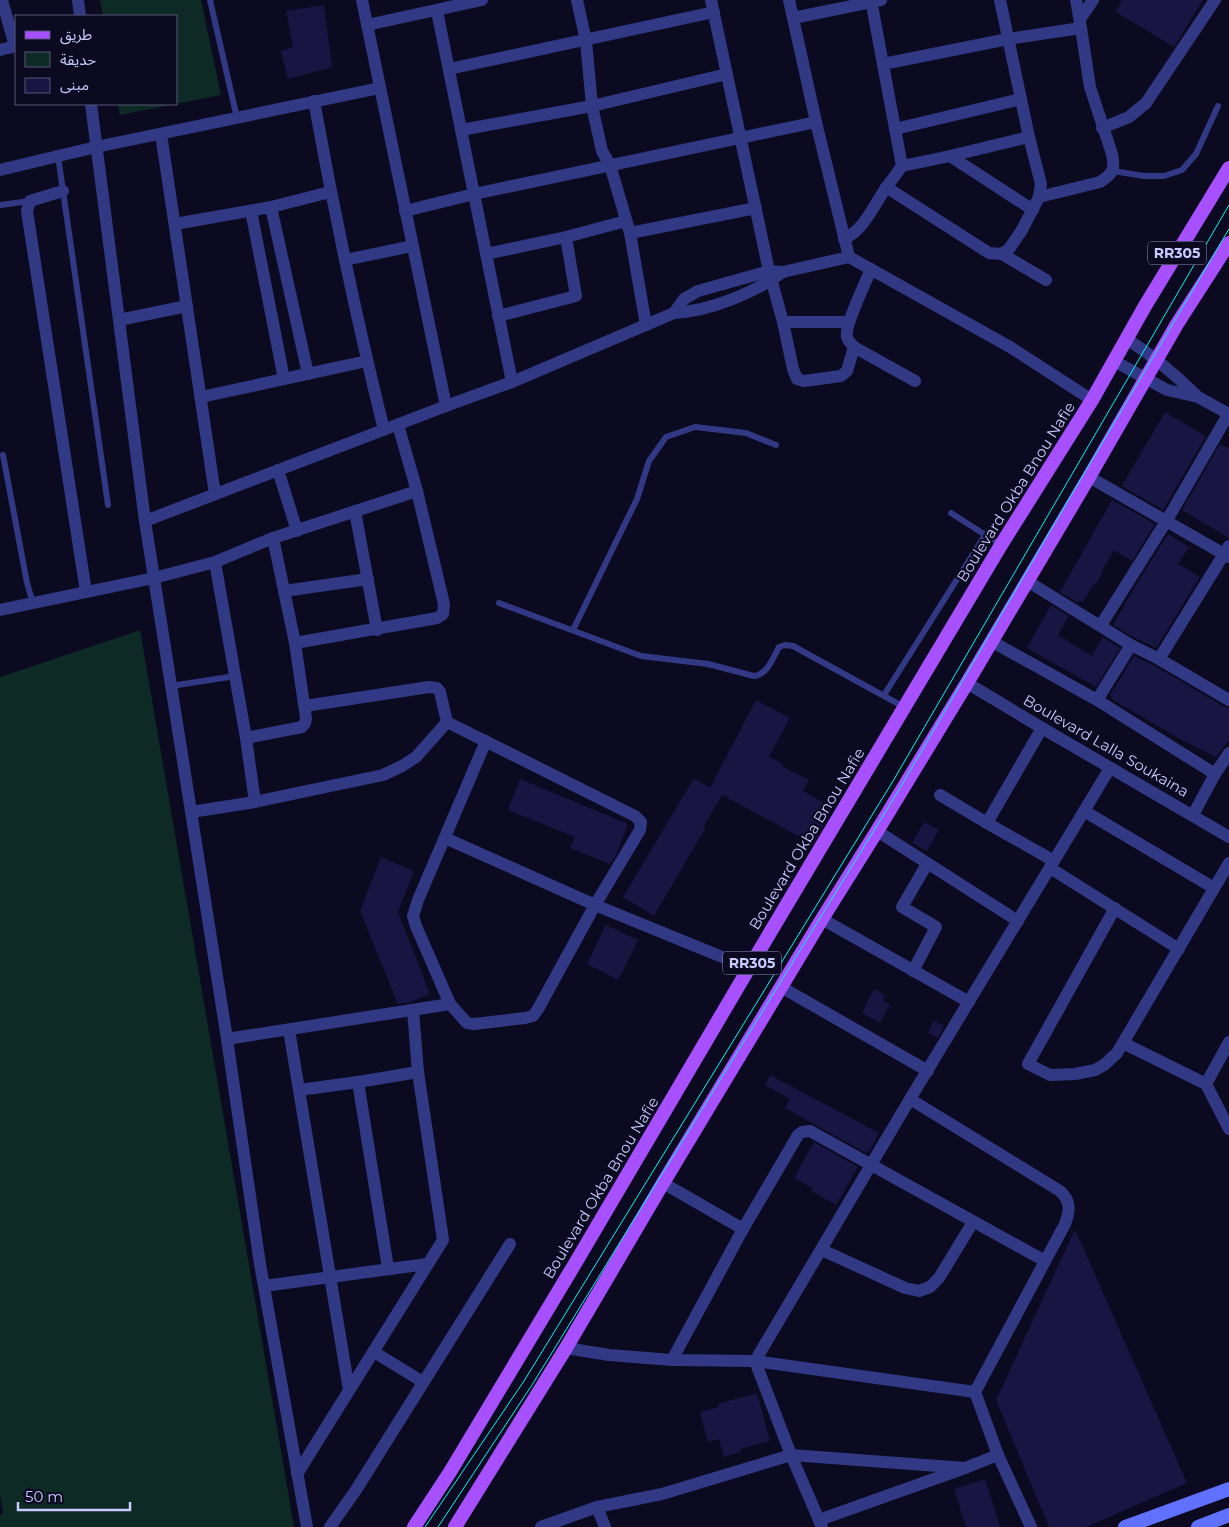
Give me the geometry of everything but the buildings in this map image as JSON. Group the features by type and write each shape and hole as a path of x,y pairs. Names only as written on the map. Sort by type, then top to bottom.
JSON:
{"main road":[{"name":"Boulevard Okba Bnou Nafie","path":"414,1527 450,1472 566,1279 749,968 1002,545 1092,400 1145,306 1229,168"},
{"name":"RR305","path":"455,1527 566,1348 663,1182 822,919 878,831 1158,360 1177,324 1229,243"},
{"path":"1125,1527 1229,1489"},
{"path":"1198,1527 1229,1515"}],"street":[{"path":"2,0 15,43"},
{"path":"78,0 80,15"},
{"path":"362,0 446,406"},
{"path":"367,25 482,0"},
{"path":"577,0 586,41 592,106 602,151 610,165 628,227 646,325"},
{"path":"789,0 849,257"},
{"path":"1000,0 1041,184 1039,197 1033,210 1009,249 1002,254"},
{"path":"1039,197 1100,182 1113,171 1112,154 1090,87 1076,0"},
{"path":"883,64 1080,23 1093,0"},
{"path":"1102,128 1129,117 1146,103 1215,0"},
{"path":"793,18 875,1 883,64 902,166"},
{"path":"449,69 586,41 713,6 770,276 797,379 804,381 841,376 847,371 854,346"},
{"path":"437,11 512,382"},
{"path":"0,50 15,46"},
{"path":"461,130 592,106 727,74"},
{"path":"0,170 96,147 380,88"},
{"path":"896,129 1021,99"},
{"path":"314,101 330,192 384,430"},
{"path":"91,105 145,521 264,1286 307,1527"},
{"path":"405,210 816,122"},
{"path":"161,134 215,494"},
{"path":"844,239 860,228 902,166 1029,137"},
{"path":"950,156 1033,210"},
{"path":"886,187 989,253 1002,254 1046,280"},
{"path":"63,191 30,201 27,211 86,592"},
{"path":"174,224 271,207 330,192"},
{"path":"271,207 308,374"},
{"path":"486,254 566,237 756,208"},
{"path":"251,211 284,379"},
{"path":"498,316 576,296 566,237"},
{"path":"345,260 412,246"},
{"path":"674,313 684,299 698,291 849,257 1010,347 1092,400"},
{"path":"871,269 846,335 854,346 915,381"},
{"path":"145,521 512,382 674,313 707,308 744,294 770,276"},
{"path":"119,320 187,306"},
{"path":"783,322 850,322"},
{"path":"1127,339 1158,360 1198,397"},
{"path":"200,397 367,361"},
{"path":"1101,625 1167,520 1229,414 1198,397 1167,390 1114,361"},
{"path":"295,643 377,630 437,618 443,614 444,604 417,491 398,425"},
{"path":"278,470 297,531"},
{"path":"1089,477 1227,553 1159,659"},
{"path":"0,610 154,578 215,562 273,538 417,491"},
{"path":"355,511 377,630"},
{"path":"246,738 302,727 306,723 295,643 273,538"},
{"path":"215,562 246,738 255,802"},
{"path":"284,591 368,580"},
{"path":"1027,581 1131,645 1229,700"},
{"path":"991,642 1097,700 1216,774"},
{"path":"1097,700 1131,645"},
{"name":"Boulevard Lalla Soukaina","path":"967,683 1229,837"},
{"path":"305,706 429,687 437,688 440,692 447,722 635,816 642,822 640,830 595,905 533,1016 474,1024 467,1023 450,1004 413,916 444,838 486,742"},
{"path":"191,812 255,802 383,774 402,766 416,757 447,722"},
{"path":"987,823 1042,728"},
{"path":"1193,815 1229,753"},
{"path":"755,1361 910,1099 1110,768"},
{"path":"940,795 1052,864 1115,908 1179,949"},
{"path":"1084,812 1214,888"},
{"path":"878,831 1018,922"},
{"path":"444,838 595,905 749,968"},
{"path":"1115,908 1028,1064 1050,1075 1075,1074 1095,1070 1111,1060 1123,1043 1229,863"},
{"path":"913,970 936,927 902,907 927,864"},
{"path":"822,919 969,1002"},
{"path":"781,987 928,1071"},
{"path":"227,1039 450,1004"},
{"path":"297,1474 442,1240 418,1072 412,1010"},
{"path":"289,1030 349,1390"},
{"path":"1206,1084 1229,1042"},
{"path":"1123,1043 1206,1084 1229,1129"},
{"path":"299,1090 418,1072"},
{"path":"358,1082 388,1268"},
{"path":"910,1099 1060,1191 1065,1196 1070,1208 1068,1216 1045,1261 975,1392 998,1455 1031,1527"},
{"path":"672,1360 743,1229 798,1135 802,1132 810,1131 1045,1261"},
{"path":"663,1182 743,1229"},
{"path":"822,1250 905,1288 919,1292 930,1287 939,1278 973,1222"},
{"path":"330,1527 356,1490 510,1244"},
{"path":"264,1286 427,1264"},
{"path":"566,1348 609,1355 672,1360 755,1361 975,1392"},
{"path":"374,1352 423,1382"},
{"path":"755,1361 791,1455 821,1524 998,1455"},
{"path":"540,1527 598,1507 662,1494 791,1455 964,1468"},
{"path":"598,1507 604,1527"}],"lane":[{"path":"210,0 237,118"},
{"path":"1113,171 1144,176 1164,176 1182,170 1196,154 1218,106"},
{"path":"58,156 108,505"},
{"path":"0,206 30,201"},
{"path":"573,630 637,500 649,461 666,437 695,427 746,433 776,445"},
{"path":"3,455 27,583 33,603"},
{"path":"951,513 1002,545"},
{"path":"884,695 985,535"},
{"path":"499,602 641,656 708,664 754,676 764,673 779,647 785,645 793,646 905,708"},
{"path":"171,686 235,676"}],"green space":[{"path":"100,0 201,0 221,95 178,104 178,15 103,15"},
{"path":"118,105 171,105 120,115"},
{"path":"140,630 294,1527 0,1527 0,1515 3,1513 0,1495 0,677"}],"tram line":[{"path":"425,1527 524,1381 893,781 1229,205"},
{"path":"438,1527 532,1385 897,793 1229,229"}]}
